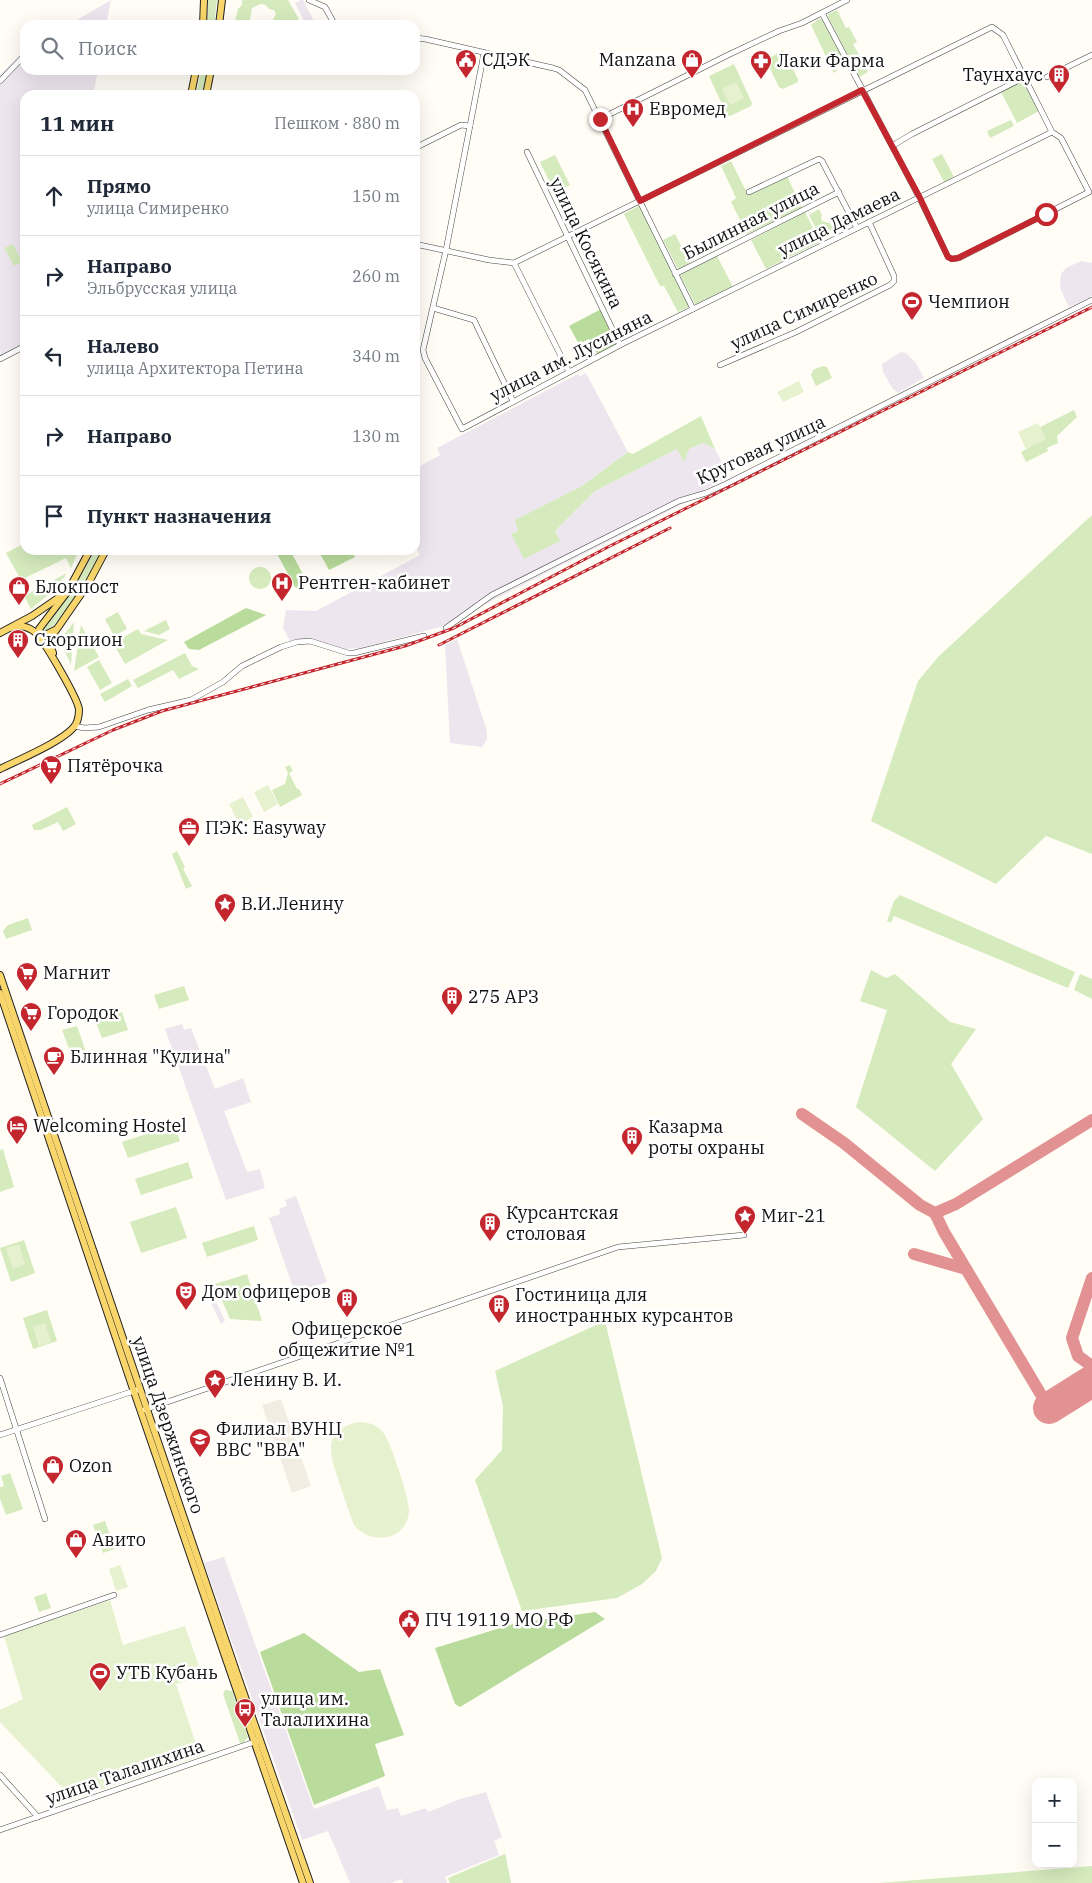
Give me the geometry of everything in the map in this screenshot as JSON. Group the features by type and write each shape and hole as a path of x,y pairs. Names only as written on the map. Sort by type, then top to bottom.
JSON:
{"main road":[{"path":"204,0 204,20"},
{"path":"219,20 222,0"},
{"path":"192,90 195,75"},
{"path":"207,90 210,75"},
{"path":"56,630 45,635 39,629 68,591 87,555"},
{"path":"58,666 50,644 56,630 88,584 103,555"},
{"path":"0,633 49,605 68,591"},
{"path":"0,769 65,735 75,726 78,716 78,705 58,666 37,634 29,628 16,626 10,628"},
{"name":"улица Дзержинского","path":"0,975 136,1390"},
{"name":"улица Дзержинского","path":"0,993 143,1410 192,1538 303,1883"},
{"name":"улица Дзержинского","path":"258,1741 310,1883"}],"street":[{"path":"309,0 325,7 332,20"},
{"path":"600,119 728,55 822,13 846,0"},
{"path":"420,245 490,260 514,263 862,90 992,27 1003,35 1052,132 1061,138 1089,192 958,258 952,259 946,254 920,198 862,90 822,13"},
{"path":"420,38 553,68 559,70 586,90 693,309"},
{"path":"484,53 433,308 474,320 513,401"},
{"path":"1047,77 1092,55"},
{"path":"0,80 20,60"},
{"path":"892,146 912,134 1025,78"},
{"path":"420,146 461,125 470,126"},
{"name":"улица Дамаева","path":"693,309 1052,132"},
{"name":"улица Косякина","path":"527,152 620,345"},
{"path":"749,192 819,159 822,161 857,228"},
{"name":"Былинная улица","path":"675,274 839,192"},
{"name":"улица Симиренко","path":"720,365 796,332 890,285 894,281 894,276 869,222"},
{"path":"514,263 569,372"},
{"name":"Круговая улица","path":"446,628 492,595 678,501 706,493 764,465 1092,300"},
{"name":"улица им. Лусиняна","path":"433,308 423,350 425,358 462,429 620,345 693,309"},
{"path":"0,359 20,349"},
{"path":"75,726 84,728 99,727 148,710 191,700 223,682 242,666 281,647 297,642 310,641 348,653 354,653 424,636"},
{"path":"143,1410 611,1249 638,1244 744,1234"},
{"path":"0,1378 45,1519"},
{"path":"0,1435 136,1390"},
{"path":"0,1634 114,1595"},
{"name":"улица Талалихина","path":"0,1830 258,1741"},
{"path":"0,1775 38,1817"}],"shaded area":[{"path":"111,0 107,20 77,20"},
{"path":"303,0 313,20 304,20 295,3"},
{"path":"20,55 20,75 97,75 94,90 20,90 20,346 0,356 0,75"},
{"path":"1081,261 1092,263 1092,296 1069,307 1060,288 1061,274 1066,268"},
{"path":"901,352 906,353 916,363 924,378 898,393 892,388 883,372 882,364"},
{"path":"586,373 628,452 582,486 516,520 518,531 511,534 559,541 555,531 595,491 677,449 689,449 703,443 715,449 729,477 702,491 700,495 440,627 361,648 345,649 307,638 290,641 283,628 286,610 316,611 420,555 420,466 440,455 437,448 578,374 580,376"},
{"path":"457,639 487,731 487,739 482,747 450,743 445,645"},
{"path":"182,1024 184,1030 191,1028 215,1089 243,1078 251,1102 224,1111 247,1172 260,1169 265,1188 226,1200 165,1029"},
{"path":"296,1196 327,1282 295,1293 269,1218 280,1214 279,1209 287,1206 285,1200"},
{"path":"210,1289 225,1321 221,1324 205,1291"},
{"path":"281,1399 311,1486 292,1493 262,1405"},
{"path":"224,1557 314,1809 379,1786 387,1810 398,1808 401,1816 426,1808 428,1812 460,1799 486,1792 502,1837 494,1841 499,1855 445,1877 447,1883 403,1883 401,1879 391,1883 350,1883 328,1831 302,1840 204,1563"}],"green space":[{"path":"208,0 217,0 215,20 207,20"},
{"path":"242,0 288,0 299,19 273,20 276,14 274,10 261,4 252,8 250,20 235,20 238,9 242,5"},
{"path":"837,10 846,28 849,27 857,42 853,44 868,72 859,77 828,17 828,14"},
{"path":"822,19 845,63 835,68 837,71 834,73 811,25"},
{"path":"783,50 798,82 783,89 779,87 766,60"},
{"path":"734,64 752,103 751,106 730,116 727,115 709,76"},
{"path":"200,75 206,75 203,90 197,90"},
{"path":"1024,80 1039,111 1017,123 1001,92"},
{"path":"736,82 744,98 730,105 722,89"},
{"path":"1011,120 1014,126 990,138 987,131"},
{"path":"942,154 954,177 944,182 932,159"},
{"path":"555,155 570,185 555,193 540,162"},
{"path":"731,161 748,195 787,176 802,208 747,234 731,202 736,198 721,166"},
{"path":"640,205 691,306 678,312 664,286 660,286 624,214"},
{"path":"819,209 822,221 830,223 834,231 821,238 809,215"},
{"path":"805,212 820,242 766,269 751,240"},
{"path":"675,234 690,263 678,269 663,240"},
{"path":"13,244 20,258 20,263 14,266 4,248"},
{"path":"717,256 733,287 696,306 680,275"},
{"path":"601,309 618,343 597,354 589,339 579,344 569,326"},
{"path":"822,366 827,367 832,378 816,386 811,375 813,370"},
{"path":"799,381 804,392 783,402 777,392"},
{"path":"1074,410 1077,417 1057,436 1058,443 1047,448 1048,451 1026,462 1021,452 1045,439 1040,427"},
{"path":"701,416 715,449 703,443 689,449 684,462 677,449 595,491 555,531 560,541 524,559 511,534 518,531 515,520 582,486 628,452 633,454"},
{"path":"1038,423 1046,439 1026,449 1018,432"},
{"path":"1092,515 1092,854 1046,836 996,884 871,821 918,681 938,657"},
{"path":"20,546 20,555 77,555 71,568 66,558 21,580 6,553"},
{"path":"92,555 99,555 69,606 45,634 42,630"},
{"path":"278,555 293,555 307,582 301,591 295,587"},
{"path":"321,555 354,555 355,557 329,570"},
{"path":"260,567 268,570 271,578 268,586 260,589 252,586 249,578 252,570"},
{"path":"67,573 55,589 31,609 24,596"},
{"path":"246,608 266,615 199,650 189,649 184,642"},
{"path":"118,612 127,629 114,636 105,619"},
{"path":"166,620 170,629 159,635 144,631"},
{"path":"74,622 71,665 60,640"},
{"path":"81,625 99,657 74,671"},
{"path":"138,629 141,634 168,640 125,664 113,643"},
{"path":"185,653 192,666 199,669 179,679 173,670 138,688 133,680"},
{"path":"99,660 112,683 100,690 87,667"},
{"path":"128,679 132,686 105,702 100,694"},
{"path":"290,765 293,771 289,773 302,795 280,807 272,790 285,784 288,773 285,767"},
{"path":"268,785 278,804 264,812 254,792"},
{"path":"243,797 253,817 239,824 229,804"},
{"path":"67,807 76,824 63,831 58,822 41,830 34,830 32,825"},
{"path":"177,851 185,867 183,869 192,886 186,889 172,854"},
{"path":"900,895 1075,972 1068,988 894,916 891,923 887,921 894,901"},
{"path":"28,918 32,930 6,939 3,931 8,925"},
{"path":"871,970 886,978 895,974 950,1022 976,1029 951,1064 983,1119 935,1171 856,1107 887,1010 860,1001"},
{"path":"1080,974 1092,979 1092,999 1074,990"},
{"path":"184,986 189,1000 159,1009 154,995"},
{"path":"122,1012 128,1030 102,1038 95,1020"},
{"path":"77,1026 87,1055 73,1059 62,1030"},
{"path":"174,1125 180,1141 128,1158 122,1142"},
{"path":"3,1149 14,1187 0,1192 0,1150"},
{"path":"188,1162 193,1178 141,1195 135,1179"},
{"path":"176,1207 187,1238 141,1253 130,1222"},
{"path":"254,1226 258,1240 207,1257 202,1243"},
{"path":"24,1240 35,1273 11,1282 0,1248"},
{"path":"19,1244 25,1264 13,1269 6,1248"},
{"path":"247,1274 262,1321 230,1319 215,1284"},
{"path":"47,1310 57,1341 33,1349 23,1318"},
{"path":"605,1321 662,1558 656,1571 642,1584 617,1598 522,1611 475,1480 502,1450 503,1406 495,1371"},
{"path":"45,1323 51,1342 39,1346 33,1327"},
{"path":"358,1422 371,1424 382,1431 403,1483 409,1511 407,1521 402,1529 387,1537 369,1536 361,1532 354,1525 334,1467 331,1448 333,1439 337,1432 345,1426"},
{"path":"10,1473 23,1509 6,1515 0,1499 0,1487 4,1486 1,1476"},
{"path":"105,1521 110,1535 98,1539 93,1525"},
{"path":"110,1536 115,1549 103,1553 99,1540"},
{"path":"120,1565 128,1587 116,1591 109,1569"},
{"path":"46,1593 51,1608 39,1612 34,1597"},
{"name":"УТБ Кубань","path":"110,1600 123,1645 185,1626 202,1675 176,1684 200,1756 73,1799 0,1722 0,1710 23,1699 4,1636"},
{"path":"595,1612 605,1619 460,1707 455,1704 435,1648 513,1624"},
{"path":"304,1633 359,1672 380,1669 404,1735 375,1744 385,1776 314,1805 260,1652"},
{"path":"225,1690 232,1691 248,1737 243,1743 240,1743 223,1694"},
{"path":"502,1837 511,1883 450,1883 448,1878 505,1854"},
{"path":"1092,1866 1092,1883 879,1883 1077,1868"}],"taxiway":[{"path":"802,1114 844,1143 920,1205 935,1213 956,1204 1092,1120"},
{"path":"935,1213 944,1232 1049,1408"},
{"path":"914,1254 966,1269"},
{"path":"1092,1278 1072,1338 1078,1356 1092,1366"}],"runway":[{"path":"1049,1408 1092,1381"}],"railway":[{"path":"0,784 113,730 162,711 405,646 454,628 610,546 1092,307"},
{"path":"439,645 670,528"}],"place":[{"name":"СДЭК","path":"466,79"},
{"name":"Manzana","path":"692,79"},
{"name":"Лаки Фарма","path":"761,80"},
{"name":"Таунхаус","path":"1059,94"},
{"name":"Евромед","path":"633,128"},
{"name":"Чемпион","path":"912,321"},
{"name":"Рентген-кабинет","path":"282,602"},
{"name":"Блокпост","path":"19,606"},
{"name":"Скорпион","path":"18,659"},
{"name":"Пятёрочка","path":"51,785"},
{"name":"ПЭК: Easyway","path":"189,847"},
{"name":"В.И.Ленину","path":"225,923"},
{"name":"Магнит","path":"27,992"},
{"name":"275 АРЗ","path":"452,1016"},
{"name":"Городок","path":"31,1032"},
{"name":"Блинная \"Кулина\"","path":"54,1076"},
{"name":"Welcoming Hostel","path":"17,1145"},
{"name":"Казарма роты охраны","path":"632,1156"},
{"name":"Миг-21","path":"745,1235"},
{"name":"Курсантская столовая","path":"490,1242"},
{"name":"Дом офицеров","path":"186,1311"},
{"name":"Офицерское общежитие №1","path":"347,1318"},
{"name":"Гостиница для иностранных курсантов","path":"499,1324"},
{"name":"Ленину В. И.","path":"215,1399"},
{"name":"Филиал ВУНЦ ВВС \"ВВА\"","path":"200,1458"},
{"name":"Ozon","path":"53,1485"},
{"name":"Авито","path":"76,1559"},
{"name":"ПЧ 19119 МО РФ","path":"409,1639"},
{"name":"УТБ Кубань","path":"100,1692"},
{"name":"улица им. Талалихина","path":"245,1728"}],"route":[{"path":"600,119 640,201 862,90 920,198 948,257 952,259 958,258 1046,214"}]}
